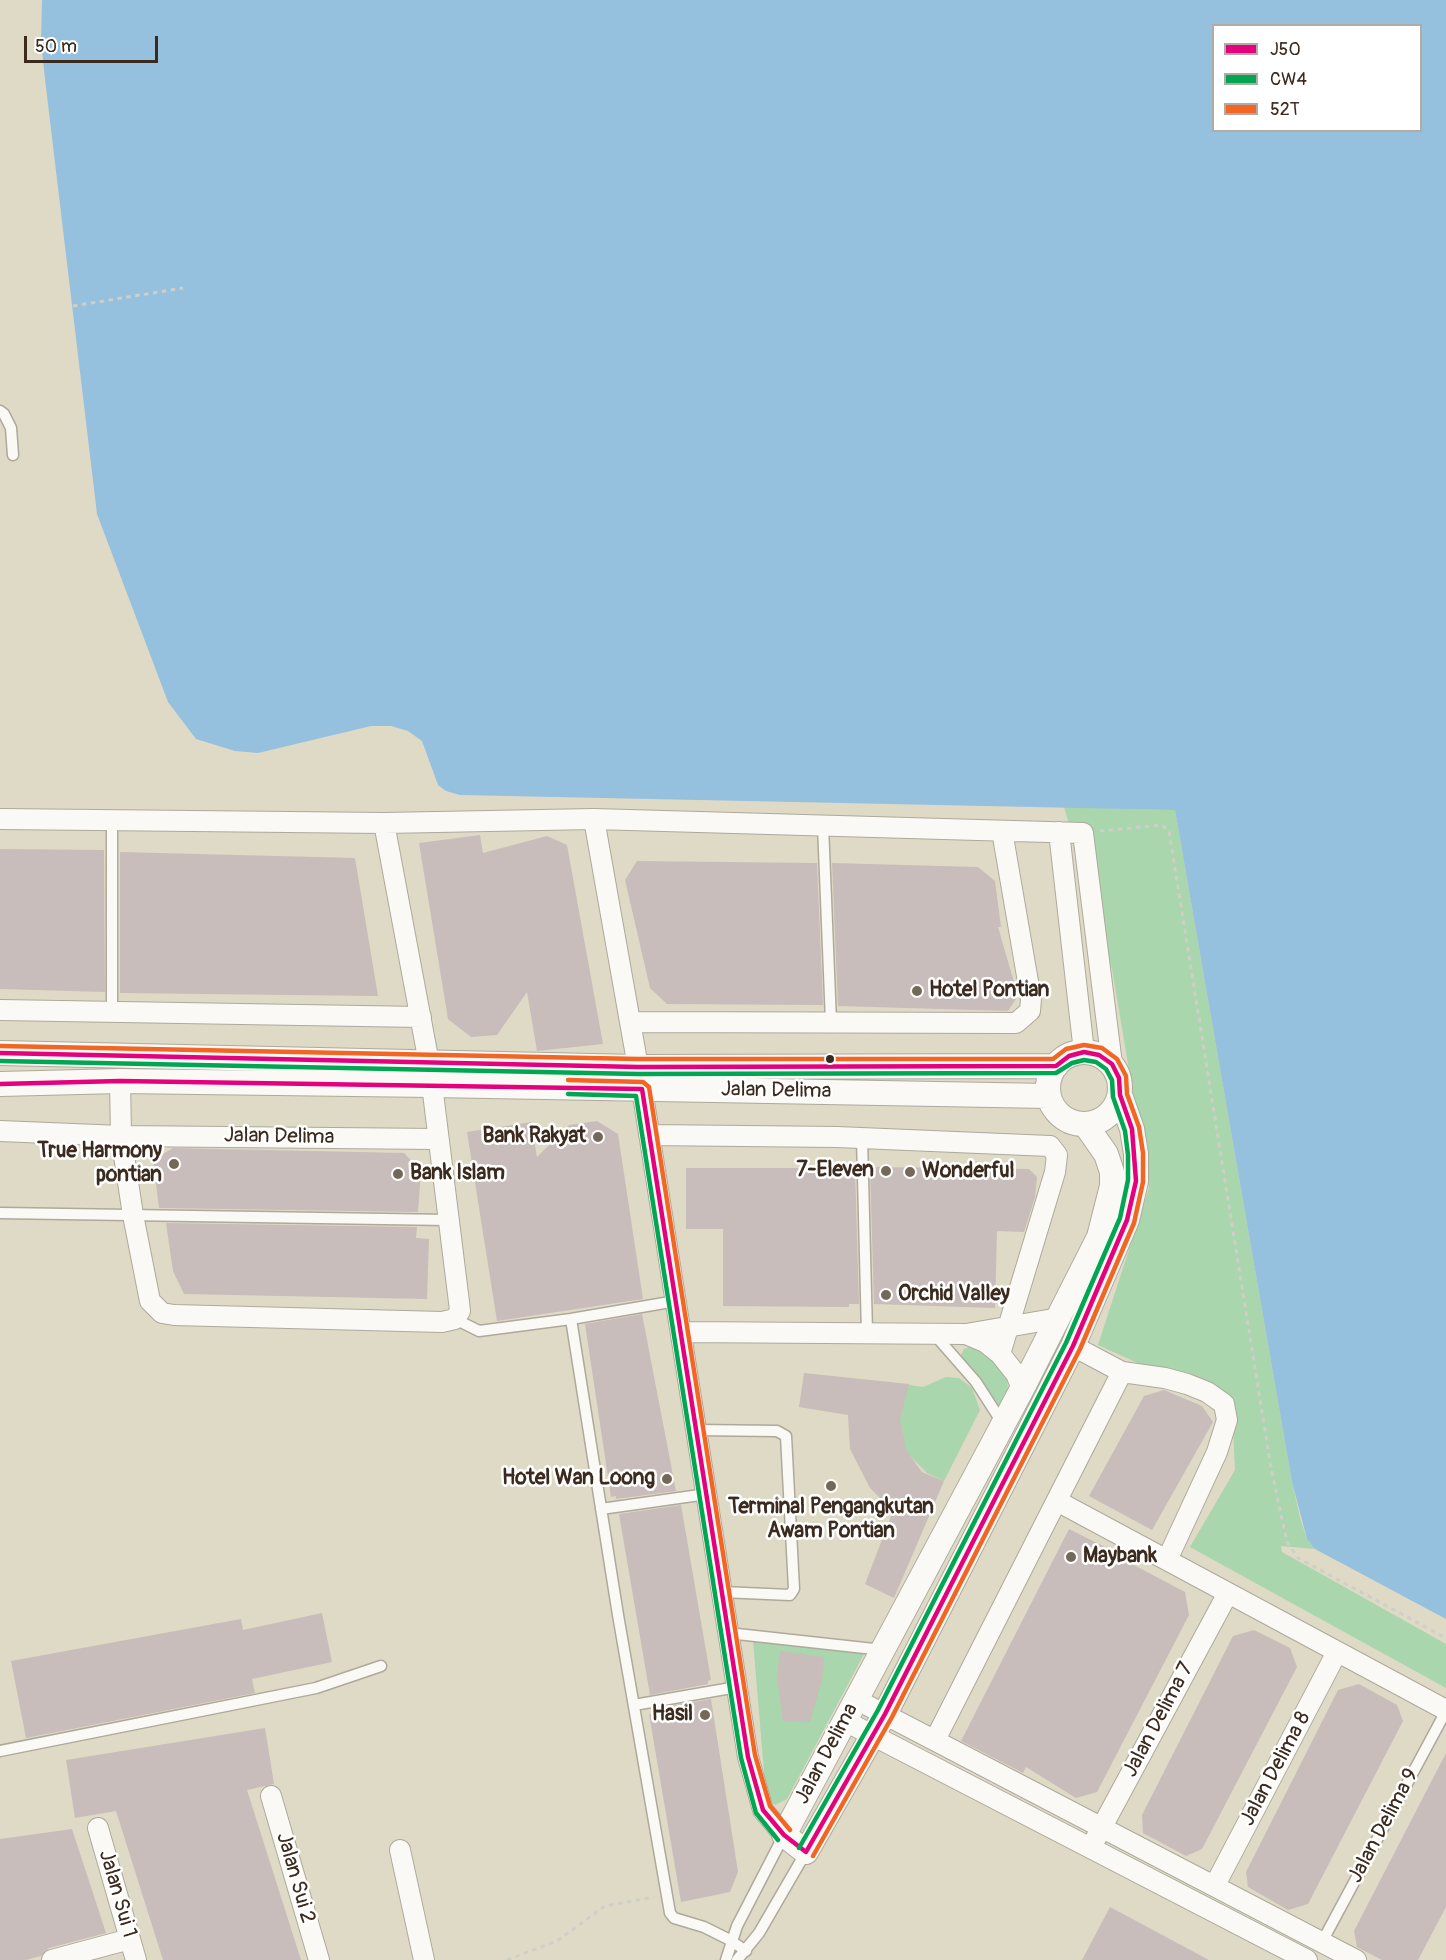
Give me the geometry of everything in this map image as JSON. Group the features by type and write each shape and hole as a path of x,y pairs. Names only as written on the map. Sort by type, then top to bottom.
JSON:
{"street":[{"path":"0,819 384,823 594,819 1083,833 1112,1064 1119,1078 1120,1095 1114,1110 1101,1120 1085,1124 1069,1121 1056,1111 1049,1096 1049,1080 1056,1066 1069,1056 1084,1052 1099,1055 1112,1064"},
{"path":"594,819 682,1332 748,1757 763,1810 784,1835 806,1852"},
{"path":"120,1081 121,1136 133,1215 150,1301 162,1313 442,1322 455,1319 460,1311 437,1139 431,1074 384,823"},
{"path":"630,1022 1000,1025 1017,1023 1030,1011 1031,999 1002,831"},
{"path":"1059,832 1084,1052"},
{"path":"0,1010 421,1017"},
{"name":"Jalan Delima","path":"0,1053 431,1074 640,1078 1049,1096"},
{"name":"Jalan Delima","path":"640,1078 1056,1066"},
{"name":"Jalan Delima","path":"0,1084 431,1074"},
{"name":"Jalan Delima","path":"806,1852 885,1714 1073,1346 1127,1220 1136,1181 1135,1146 1132,1129 1120,1095"},
{"name":"Jalan Delima","path":"784,1835 1022,1389 1099,1237 1112,1186 1112,1172 1106,1154 1085,1124"},
{"name":"Jalan Delima","path":"0,1131 121,1136 437,1139"},
{"path":"649,1135 862,1138 1038,1144 1055,1150 1058,1155 1055,1172 1000,1354"},
{"path":"682,1332 966,1334 1059,1318"},
{"path":"966,1334 985,1342 1000,1354 1016,1374 1022,1389"},
{"path":"1073,1346 1122,1372 1165,1378 1207,1392 1224,1404 1227,1420 1217,1452 1167,1560"},
{"path":"935,1740 1122,1372"},
{"path":"1056,1501 1446,1710"},
{"name":"Jalan Delima 7","path":"1090,1848 1228,1593"},
{"name":"Jalan Delima 8","path":"1215,1886 1337,1652"},
{"path":"857,1700 1356,1960"},
{"path":"844,1721 1307,1960"},
{"name":"Jalan Sui 2","path":"271,1796 319,1960"},
{"name":"Jalan Sui 1","path":"98,1828 136,1960"},
{"path":"400,1850 424,1960"},
{"path":"52,1960 130,1939"}],"lane":[{"path":"0,411 11,428 13,455"},
{"path":"112,820 112,1011"},
{"path":"823,825 831,1022"},
{"path":"862,1138 867,1333"},
{"path":"0,1213 448,1220"},
{"path":"455,1319 479,1331 571,1319 676,1301"},
{"path":"571,1319 670,1913 674,1918 704,1927 746,1951"},
{"path":"933,1333 976,1382 1003,1425"},
{"path":"697,1430 777,1431 786,1436 794,1589 790,1594 722,1592"},
{"path":"601,1509 707,1494"},
{"path":"729,1633 883,1650"},
{"path":"0,1751 316,1688 381,1666"},
{"path":"634,1705 737,1687"},
{"name":"Jalan Delima 9","path":"1322,1942 1446,1710"},
{"path":"726,1960 730,1940 784,1835"},
{"path":"737,1960 746,1951 806,1852"}],"path":[{"path":"73,306 183,288"},
{"path":"1083,833 1162,825 1169,831 1271,1468 1291,1551 1298,1558 1446,1638"},
{"path":"507,1960 557,1941 605,1906 668,1895"}],"green space":[{"path":"1064,807 1175,810 1292,1482 1307,1539 1315,1549 1281,1546 1282,1552 1446,1644 1446,1688 1190,1547 1235,1470 1232,1406 1098,1345 1149,1188 1112,969"},
{"path":"970,1347 990,1356 1007,1375 1008,1392 998,1412 961,1355 964,1349"},
{"path":"946,1377 959,1378 972,1388 980,1410 944,1481 927,1473 909,1455 903,1446 898,1422 903,1384 923,1387"},
{"path":"753,1641 864,1654 787,1799 775,1805 766,1795"}],"water":[{"path":"42,0 1446,0 1446,1619 1315,1549 1307,1539 1292,1482 1175,810 460,795 446,791 438,785 422,741 408,731 391,726 371,726 258,753 235,751 196,739 168,702 97,514 41,41"}],"building":[{"path":"480,835 483,853 547,836 567,845 603,1044 537,1051 527,992 497,1035 471,1037 448,1019 419,843"},
{"path":"0,849 104,850 105,992 0,989"},
{"path":"120,852 355,858 378,996 120,993"},
{"path":"637,861 817,863 823,1005 667,1004 650,988 625,880"},
{"path":"832,863 978,867 995,881 1001,927 998,927 1018,996 1008,1011 838,1006"},
{"path":"597,1121 618,1134 643,1299 497,1321 467,1132 531,1122 537,1157 569,1125"},
{"path":"173,1148 404,1153 421,1171 418,1212 159,1208 153,1160"},
{"path":"870,1167 1029,1169 1037,1177 1035,1197 1024,1232 997,1231 995,1308 874,1304"},
{"path":"686,1168 855,1168 859,1304 849,1304 849,1307 723,1306 723,1229 686,1229"},
{"path":"166,1223 417,1227 416,1238 429,1239 427,1299 184,1294 173,1271"},
{"path":"642,1314 676,1491 616,1499 616,1496 611,1497 585,1324"},
{"path":"804,1373 909,1384 900,1419 906,1450 922,1472 944,1481 894,1598 865,1584 893,1511 870,1488 850,1449 848,1415 799,1407"},
{"path":"1164,1390 1202,1406 1213,1422 1152,1530 1089,1496 1144,1396"},
{"path":"681,1505 711,1680 708,1684 650,1695 619,1514"},
{"path":"1069,1529 1131,1560 1130,1563 1185,1592 1189,1615 1097,1792 1076,1798 1026,1767 1023,1773 961,1741"},
{"path":"322,1613 332,1662 252,1679 255,1693 26,1738 11,1661 241,1619 243,1630"},
{"path":"1254,1630 1290,1648 1297,1667 1202,1849 1186,1856 1143,1833 1142,1815 1233,1636"},
{"path":"780,1651 824,1657 822,1680 810,1722 783,1721 777,1678"},
{"path":"1359,1684 1397,1705 1403,1721 1308,1904 1288,1910 1248,1887 1246,1872 1338,1690"},
{"path":"711,1699 738,1872 730,1892 681,1902 649,1714 653,1714 653,1709"},
{"path":"265,1728 274,1784 247,1790 301,1960 163,1960 116,1811 75,1818 66,1760"},
{"path":"1446,1753 1446,1907 1418,1960 1382,1960 1357,1947 1354,1931"},
{"path":"72,1829 106,1933 49,1948 41,1956 26,1960 0,1960 0,1839"},
{"path":"1110,1907 1209,1960 1082,1960"}],"transit line":[{"name":"52T","path":"0,1046 638,1059 1053,1059 1066,1049 1084,1045 1102,1048 1117,1059 1126,1076 1127,1094 1139,1127 1143,1153 1143,1182 1134,1223 1080,1349 892,1717 813,1856"},
{"name":"J50","path":"0,1053 638,1067 1056,1066 1069,1056 1084,1052 1099,1055 1112,1064 1119,1078 1120,1095 1132,1129 1136,1181 1127,1220 1073,1346 885,1714 806,1852 784,1835 763,1810 748,1757 642,1089 120,1081 0,1084"},
{"name":"CW4","path":"0,1061 638,1074 1056,1073 1072,1063 1084,1060 1096,1062 1106,1069 1112,1080 1113,1097 1125,1131 1128,1155 1128,1180 1120,1218 1066,1343 878,1710 799,1848"},
{"name":"52T","path":"568,1080 643,1082 649,1087 755,1755 770,1806 790,1830"},
{"name":"CW4","path":"568,1094 636,1096 741,1758 756,1813 778,1840"}],"place":[{"name":"Hotel Pontian","path":"917,991"},
{"name":"Bank Rakyat","path":"598,1137"},
{"name":"True Harmony pontian","path":"174,1164"},
{"name":"7-Eleven","path":"886,1171"},
{"name":"Wonderful","path":"910,1172"},
{"name":"Bank Islam","path":"398,1174"},
{"name":"Orchid Valley","path":"886,1295"},
{"name":"Hotel Wan Loong","path":"667,1479"},
{"name":"Terminal Pengangkutan Awam Pontian","path":"831,1486"},
{"name":"Maybank","path":"1071,1557"},
{"name":"Hasil","path":"705,1715"}]}
